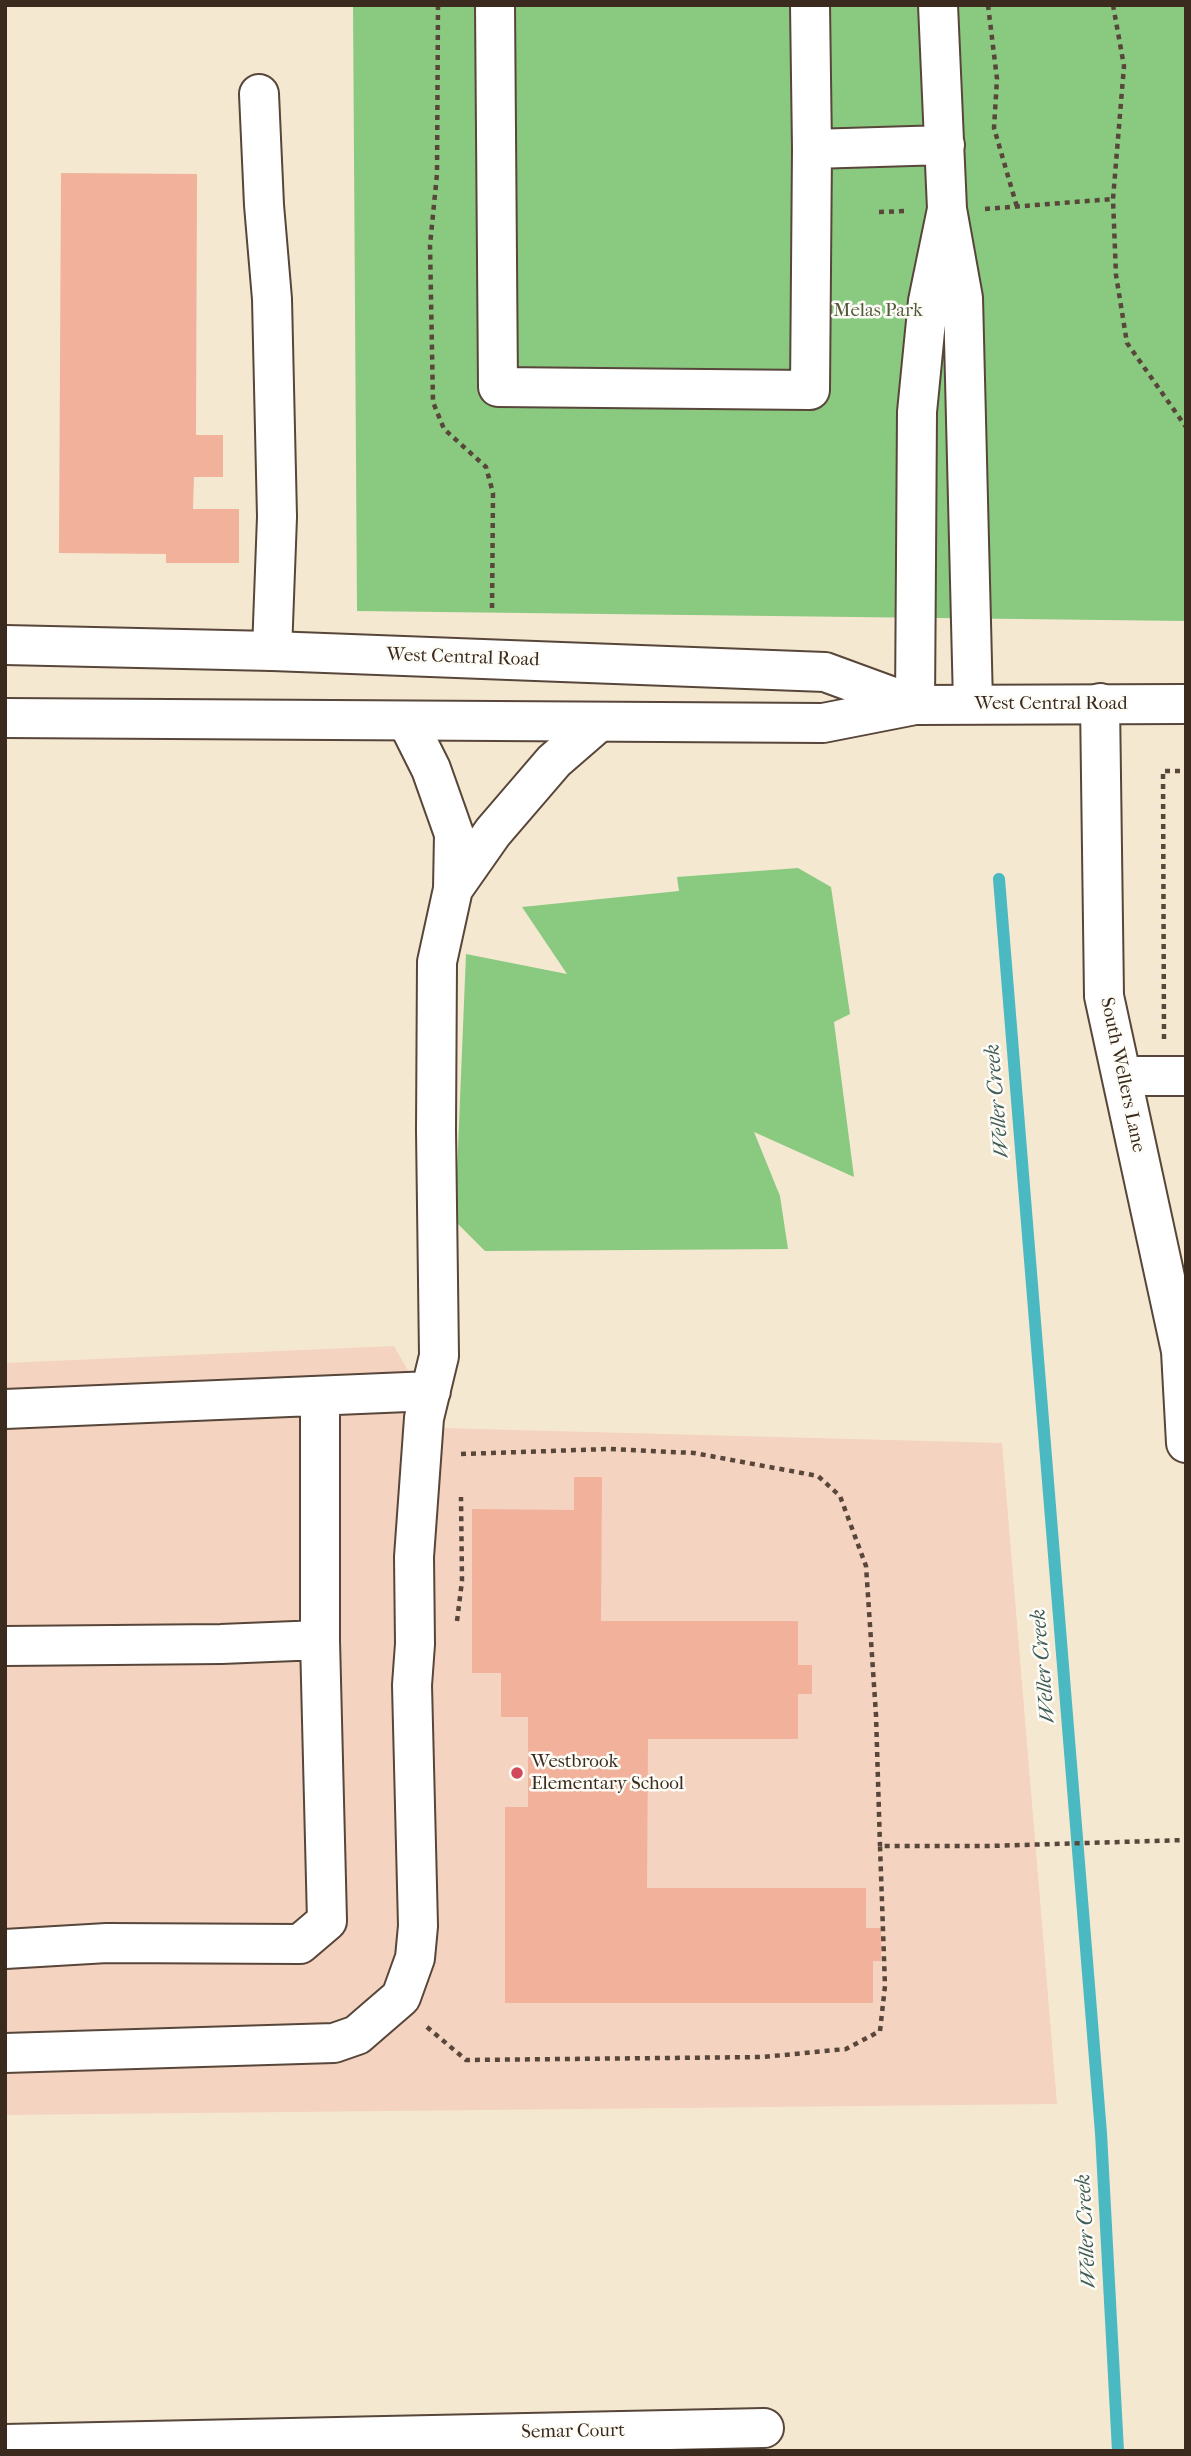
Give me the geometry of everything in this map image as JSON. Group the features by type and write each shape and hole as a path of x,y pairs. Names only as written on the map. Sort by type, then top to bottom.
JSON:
{"main road":[{"path":"495,5 498,387 810,390 810,5"},
{"path":"939,5 947,209 963,298 972,703"},
{"path":"259,94 272,299 277,517 272,651"},
{"path":"812,149 945,145"},
{"path":"915,705 917,412 928,301 947,209"},
{"name":"West Central Road","path":"5,645 272,651 825,672 915,705"},
{"name":"South Wellers Lane","path":"1100,703 1104,996 1181,1350 1186,1443"},
{"name":"West Central Road","path":"5,718 823,723 915,705 1186,704"},
{"path":"5,2053 334,2043 357,2035 401,1997 415,1958 418,1926 412,1685 415,1644 414,1557 427,1405 439,1356 437,962 453,889 454,834 431,769 407,721"},
{"path":"453,889 493,832 554,761 598,722"},
{"path":"1122,1076 1180,1076"},
{"path":"5,1409 320,1396 427,1405"},
{"path":"5,1949 107,1943 300,1944 327,1921 320,1640 320,1396"},
{"path":"5,1646 221,1644 320,1640"},
{"name":"Semar Court","path":"5,2444 764,2428"}],"path":[{"path":"438,5 437,174 430,245 433,402 444,429 486,467 491,477 494,493 492,612"},
{"path":"988,5 997,79 994,128 1017,207"},
{"path":"1113,5 1124,66 1113,199 1116,275 1126,343 1186,427"},
{"path":"879,212 1017,207 1113,199"},
{"path":"1180,1076 1164,1044 1163,771 1186,771"},
{"path":"401,1997 429,2029 466,2060 763,2057 846,2049 880,2031 885,1986 876,1715 866,1566 839,1496 818,1476 694,1453 609,1449 460,1454 460,1467"},
{"path":"456,1626 462,1581 461,1492"},
{"path":"880,1846 1004,1846 1186,1840"}],"shaded area":[{"name":"Westbrook Elementary School","path":"394,1346 441,1428 1002,1443 1057,2104 5,2115 5,1363"}],"green space":[{"name":"Melas Park","path":"353,5 1186,5 1186,621 357,611"},
{"path":"798,868 831,887 850,1014 834,1022 854,1177 754,1132 780,1196 788,1249 485,1251 455,1221 466,954 567,974 522,907 679,891 677,877"}],"building":[{"path":"61,173 197,174 196,435 223,435 223,477 194,477 193,509 239,509 239,563 166,563 166,554 59,553"},
{"path":"574,1477 602,1477 601,1621 798,1621 798,1665 812,1665 812,1694 798,1694 798,1739 648,1739 647,1888 866,1888 866,1928 881,1928 881,1961 873,1961 873,2003 505,2003 505,1807 528,1807 528,1717 501,1717 501,1673 472,1673 472,1509 574,1510"}],"waterway":[{"name":"Weller Creek","path":"999,879 1101,2133 1118,2451"}],"place":[{"name":"Westbrook Elementary School","path":"517,1773"}]}
